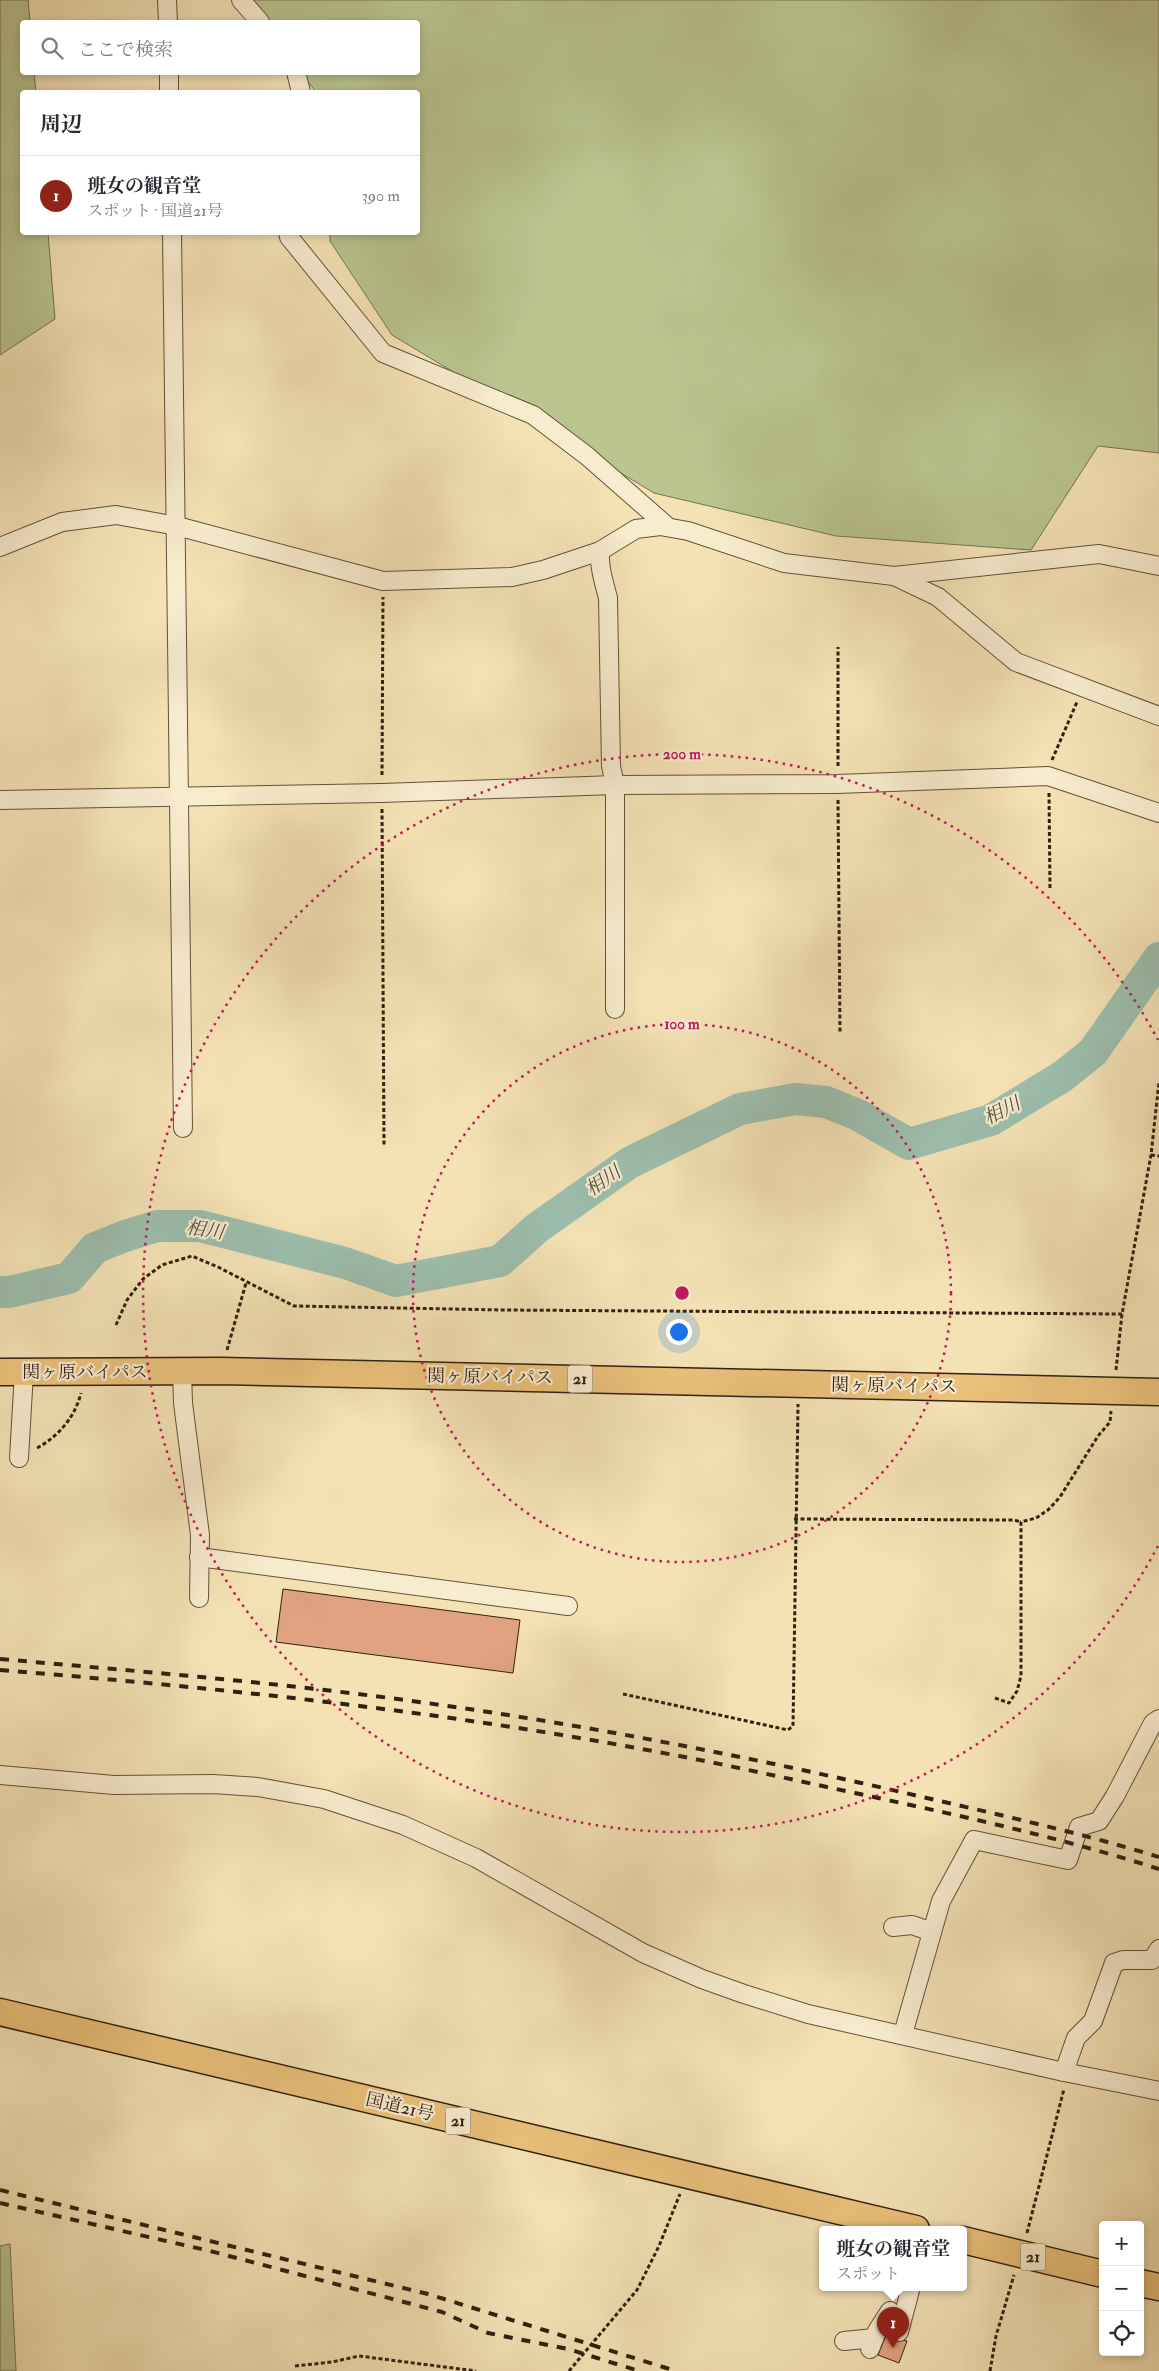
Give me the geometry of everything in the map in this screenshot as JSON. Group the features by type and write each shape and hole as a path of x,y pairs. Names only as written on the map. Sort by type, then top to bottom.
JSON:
{"highway":[{"name":"関ヶ原バイパス","path":"12,1372 221,1371 1159,1392"},
{"name":"国道21号","path":"0,2012 903,2226"},
{"name":"21","path":"967,2241 1099,2273"},
{"path":"1144,2284 1159,2287"}],"street":[{"path":"167,0 168,20"},
{"path":"241,0 258,20"},
{"path":"169,75 169,90"},
{"path":"297,75 300,90"},
{"path":"172,235 177,526 182,1128"},
{"path":"289,235 383,353 533,416 587,456 668,527"},
{"path":"0,547 62,522 116,515 177,526 383,581 512,577 543,570 600,551 636,529 660,526 688,531 784,563 894,576 1100,554 1159,566"},
{"path":"600,551 599,568 606,586 608,598 611,766 614,785 615,1009"},
{"path":"894,576 938,597 1016,662 1159,716"},
{"path":"0,800 382,793 614,785 837,784 1048,776 1159,813"},
{"path":"182,1371 183,1403 200,1535 199,1598"},
{"path":"12,1372 19,1458"},
{"path":"199,1557 568,1606"},
{"path":"902,2034 941,1902 974,1840 1068,1860 1079,1827 1099,1822 1115,1796 1152,1723 1159,1719"},
{"path":"0,1775 108,1785 213,1784 248,1786 324,1799 402,1826 476,1858 643,1953 702,1979 808,2014 1159,2091"},
{"path":"894,1926 912,1925 932,1932"},
{"path":"1066,2072 1076,2038 1093,2021 1114,1963 1123,1960 1152,1960 1159,1949"},
{"path":"844,2341 872,2344 898,2319 909,2291"},
{"path":"873,2306 898,2319"}],"path":[{"path":"383,581 384,1145"},
{"path":"838,647 837,784 840,1032"},
{"path":"794,1519 940,1519 1014,1520 1021,1522 1036,1518 1048,1510 1060,1496 1098,1436 1110,1422 1122,1314 1151,1155 1159,1082"},
{"path":"1151,1155 1159,1156"},
{"path":"116,1325 127,1300 143,1279 162,1265 192,1256 218,1267 294,1306 511,1310 1122,1314"},
{"path":"221,1371 246,1283"},
{"path":"623,1694 788,1730 793,1726 794,1519 798,1384"},
{"path":"19,1458 57,1435 77,1410 82,1392"},
{"path":"995,1698 1008,1702 1017,1691 1021,1676 1021,1522"},
{"path":"990,2371 996,2336 1020,2254 1066,2072"},
{"path":"569,2371 636,2290 673,2214 687,2175"},
{"path":"295,2366 332,2362 360,2356 476,2371"}],"green space":[{"path":"0,0 28,0 30,20 20,20 20,75 34,75 36,90 20,90 20,235 48,235 55,319 0,355"},
{"path":"247,0 1159,0 1159,453 1098,446 1031,550 836,536 654,493 392,335 330,241 330,235 420,235 420,90 314,90 303,75 420,75 420,20 262,20"},
{"path":"10,2244 16,2371 0,2371 0,2246"}],"building":[{"path":"283,1589 520,1620 513,1673 276,1642"},
{"path":"887,2333 905,2336 903,2340 907,2341 899,2363 878,2355"}],"waterway":[{"name":"相川","path":"0,1292 9,1292 69,1278 95,1248 157,1226 200,1226 345,1263 396,1281 500,1261 537,1228 629,1163 740,1109 796,1099 826,1102 858,1115 909,1144 991,1120 1063,1076 1093,1052 1159,958"}],"railway":[{"path":"0,1659 331,1691 441,1705 557,1723 730,1755 844,1779 1030,1822 1159,1857"},
{"path":"0,1670 330,1702 576,1737 732,1767 970,1818 1084,1847 1159,1869"},
{"path":"0,2190 428,2294 676,2371"},
{"path":"0,2203 210,2251 442,2312 488,2333 568,2349 639,2371"}],"place":[{"name":"班女の観音堂","path":"893,2348"}]}
